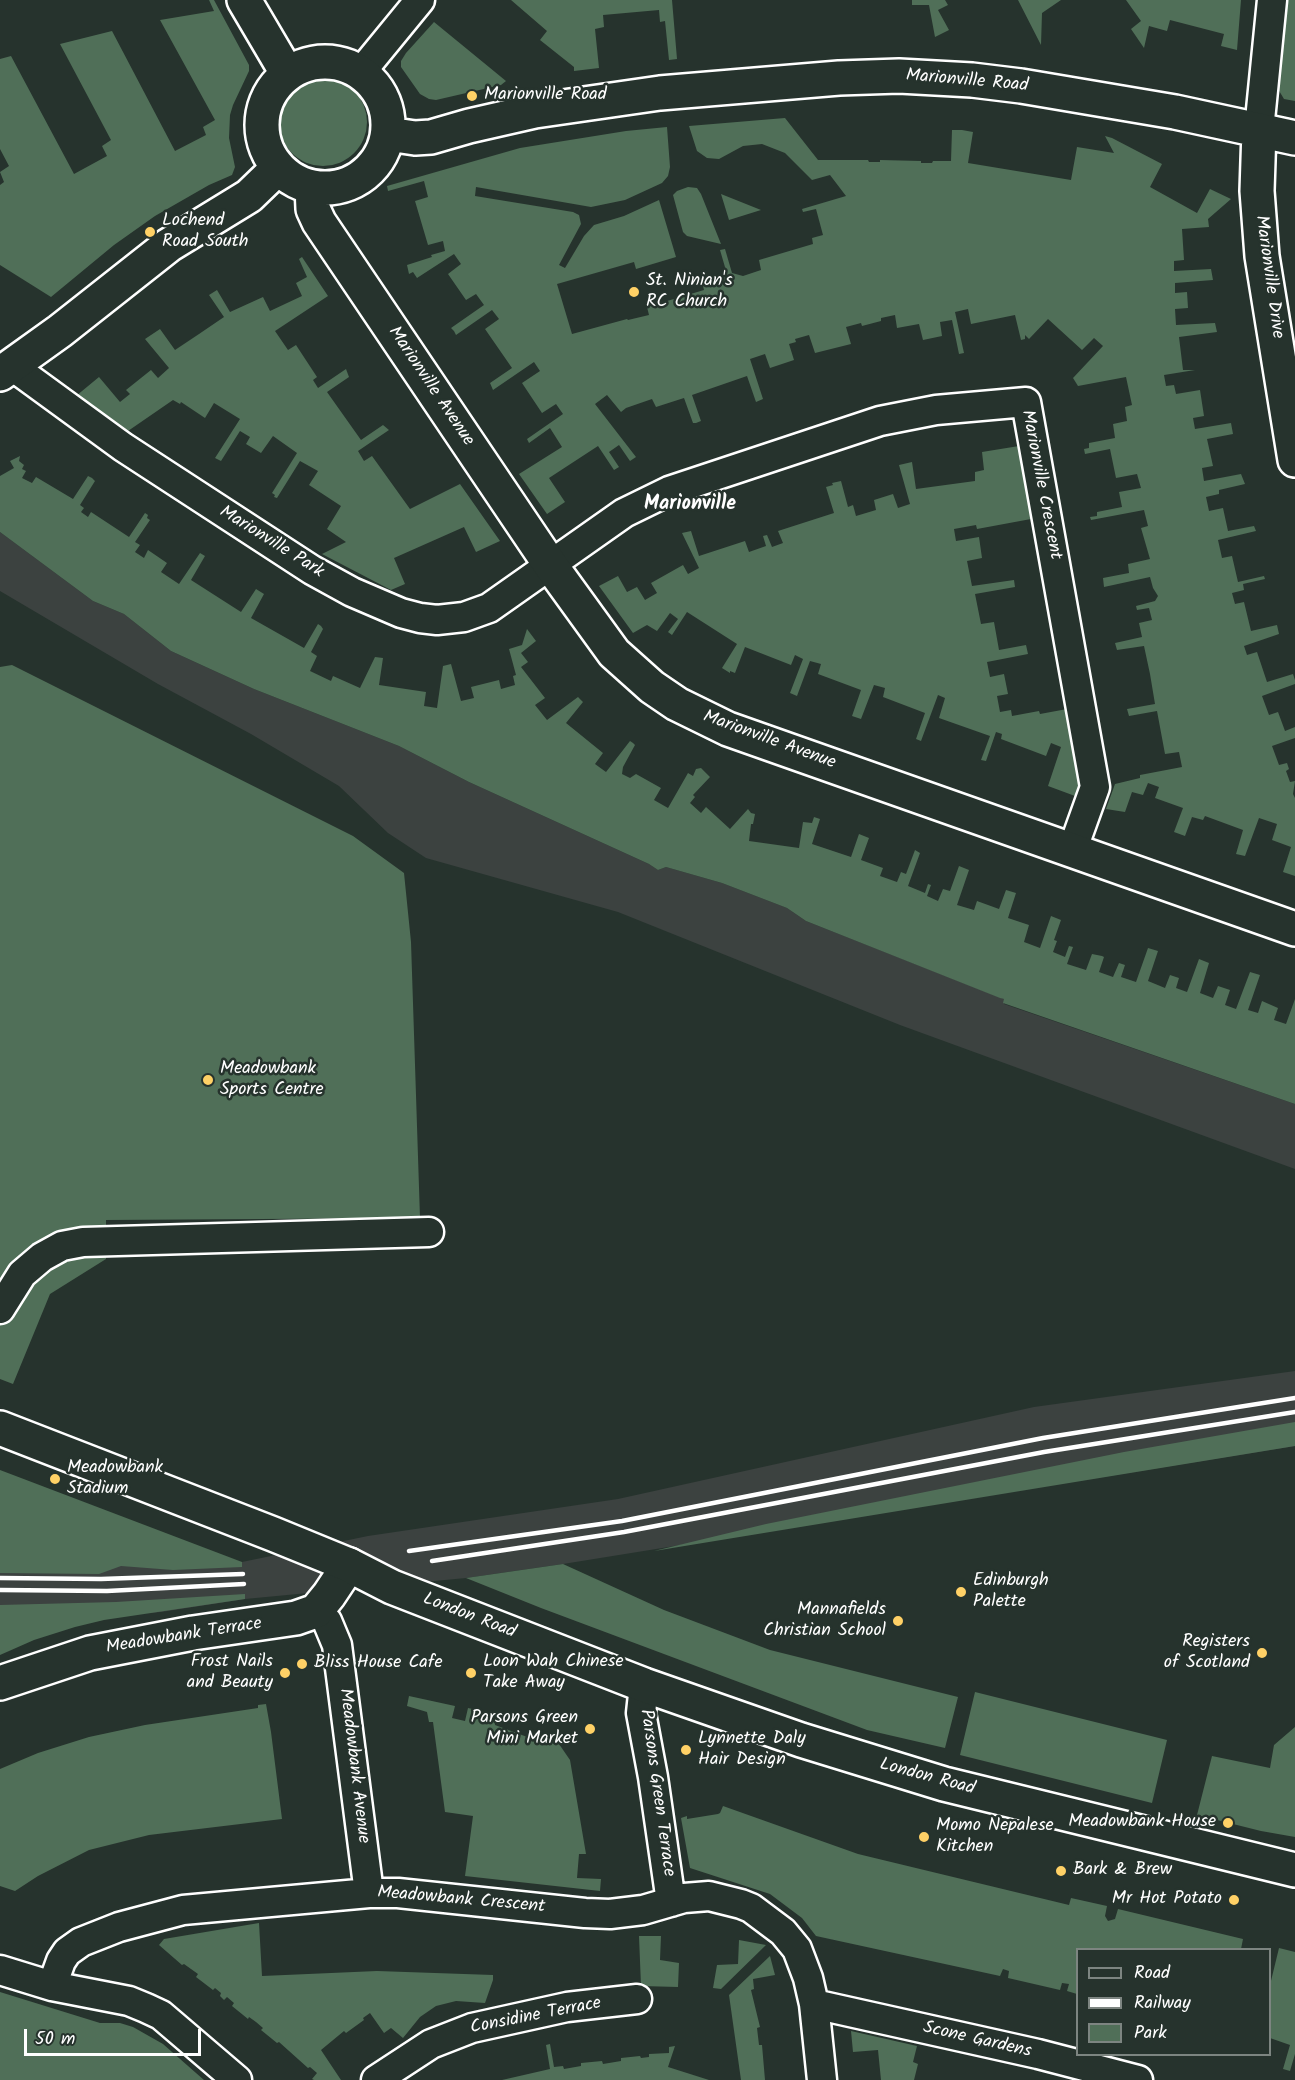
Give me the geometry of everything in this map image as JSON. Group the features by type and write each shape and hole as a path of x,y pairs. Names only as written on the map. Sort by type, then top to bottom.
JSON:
{"street":[{"path":"244,0 287,73"},
{"path":"361,72 420,0"},
{"path":"1259,130 1272,0"},
{"path":"311,62 337,62 361,72 374,84 383,99 388,117 388,134 377,161 355,181 327,188 312,187 300,183 278,168 268,154 262,137 261,119 265,101 274,85 287,73 311,62"},
{"name":"Marionville Road","path":"388,134 415,138 431,137 535,111 660,93 839,78 899,76 972,80 1021,86 1175,112 1295,138"},
{"name":"Marionville Drive","path":"1259,130 1257,191 1262,256 1294,446"},
{"path":"6,370 68,325 169,245 249,196 278,168"},
{"name":"Marionville Avenue","path":"312,187 313,208 319,222 551,566 614,653 638,676 677,704 711,722 1295,929"},
{"name":"Marionville Park","path":"6,370 312,570 358,595 401,613 437,620 473,614 498,603 551,566"},
{"name":"Marionville Crescent","path":"551,566 624,513 681,487 880,421 936,410 1026,402 1095,787 1072,851"},
{"path":"0,1309 22,1274 42,1257 62,1246 83,1242 429,1232"},
{"name":"London Road","path":"0,1428 349,1565 392,1587 644,1685 851,1757 944,1784 1295,1870"},
{"path":"316,1611 349,1565"},
{"name":"Meadowbank Terrace","path":"0,1683 90,1653 193,1633 296,1618 316,1611"},
{"name":"Meadowbank Avenue","path":"316,1611 327,1621 337,1645 369,1893"},
{"name":"Parsons Green Terrace","path":"644,1685 641,1713 671,1902"},
{"name":"Meadowbank Crescent","path":"52,1986 61,1961 76,1945 101,1933 183,1910 369,1893 426,1894 591,1913 622,1913 652,1908 696,1896 728,1900 751,1908 783,1932 792,1942 808,1978 814,2004 822,2080"},
{"path":"0,1970 52,1986 129,2001 161,2015 237,2080"},
{"name":"Considine Terrace","path":"376,2080 431,2044 472,2028 567,2007 637,1999"},
{"name":"Scone Gardens","path":"814,2004 1038,2054 1138,2080"}],"shaded area":[{"path":"0,532 93,601 124,614 171,651 254,689 399,746 469,782 658,870 666,867 722,883 787,908 806,921 1004,999 1004,1004 1295,1104 1295,1169 900,1025 618,912 426,858 388,833 339,786 251,734 158,684 0,591"},
{"path":"1295,1371 1295,1446 466,1578 245,1599 161,1612 0,1624 0,1559 95,1563 242,1562 368,1536 618,1499 1034,1407"}],"green space":[{"path":"209,0 214,0 249,65 249,71 230,115 229,138 235,167 232,175 209,185 155,216 114,245 51,297 0,265 0,185 4,182 0,172 9,166 0,149 0,59 11,56 74,174 107,156 102,146 111,140 60,44 112,31 175,151 206,135 203,127 215,120 160,20 214,11"},
{"path":"511,0 672,0 677,59 669,60 665,21 660,22 659,10 603,15 604,27 595,29 599,68 574,71 574,67 540,40 547,31"},
{"path":"912,0 945,0 948,5 938,10 949,30 935,37 929,5 912,5"},
{"path":"1018,0 1061,0 1042,13 1041,45"},
{"path":"1126,0 1241,0 1237,50 1221,46 1224,34 1170,20 1167,31 1149,26 1144,48 1131,29 1141,21"},
{"path":"1285,0 1295,0 1295,101 1284,99 1278,89"},
{"path":"434,22 506,81 501,85 436,100 420,94 401,67 401,61"},
{"path":"323,78 348,85 360,97 367,122 360,147 348,159 323,166 298,159 286,147 279,122 286,97 298,85"},
{"path":"785,118 818,160 921,161 921,163 951,161 952,130 962,130 973,132 968,163 1071,180 1077,147 1114,153 1105,136 1162,164 1150,187 1197,213 1210,189 1231,199 1208,219 1209,227 1182,229 1184,260 1174,261 1174,271 1211,269 1213,280 1175,283 1175,293 1187,292 1188,308 1175,309 1176,325 1215,323 1217,332 1179,337 1183,370 1195,370 1164,375 1166,386 1174,385 1176,394 1200,390 1204,416 1193,418 1195,429 1231,423 1233,434 1207,439 1213,466 1202,468 1204,481 1241,474 1245,484 1219,490 1219,494 1206,497 1209,511 1223,508 1228,531 1254,526 1256,531 1218,540 1222,558 1232,556 1238,582 1264,576 1265,579 1243,584 1244,590 1232,593 1235,604 1244,602 1251,631 1277,625 1279,634 1244,646 1247,655 1257,652 1267,682 1293,674 1295,680 1295,684 1262,696 1269,715 1278,712 1285,731 1295,727 1295,738 1272,746 1279,765 1287,763 1289,769 1286,771 1290,782 1295,781 1293,794 1295,798 1295,876 1283,872 1291,847 1272,840 1277,824 1259,818 1245,856 1236,854 1243,830 1205,816 1203,820 1192,817 1185,836 1174,832 1183,808 1155,798 1159,787 1148,783 1143,795 1132,792 1125,812 1106,809 1115,784 1140,778 1140,775 1182,767 1179,752 1165,754 1157,711 1129,716 1127,709 1155,704 1150,674 1144,646 1117,650 1115,643 1142,637 1139,623 1152,620 1149,608 1137,610 1136,606 1155,601 1158,596 1150,577 1104,587 1103,578 1129,573 1128,564 1150,559 1141,528 1148,526 1144,510 1091,520 1090,517 1097,516 1097,512 1122,507 1119,492 1141,488 1137,474 1116,478 1110,449 1085,454 1084,449 1089,448 1089,443 1115,438 1113,424 1127,421 1125,407 1132,405 1126,377 1078,386 1073,378 1103,346 1094,338 1082,350 1048,319 1029,339 1025,335 1025,339 1021,340 1015,315 971,324 968,309 955,312 964,353 959,354 952,320 940,322 942,336 923,340 919,324 897,328 895,315 881,318 881,321 862,326 861,323 846,327 851,344 815,353 809,335 795,339 796,342 789,344 794,360 770,368 765,354 750,359 763,399 756,402 747,376 692,395 701,421 696,423 693,423 684,398 656,407 652,399 621,412 607,395 595,404 636,457 630,461 619,445 609,452 619,467 614,470 598,446 549,478 565,502 547,514 519,474 562,447 550,428 529,443 527,439 563,414 556,404 542,413 522,383 540,371 534,362 493,390 490,383 512,368 485,329 499,319 492,310 456,335 451,328 484,305 476,294 466,300 448,274 461,264 454,254 417,278 413,272 409,274 407,265 445,251 443,241 428,245 415,201 428,197 424,181 388,191 387,186 520,148 626,131 667,127 670,167 668,176 662,183 625,200 591,207 476,187 475,196 573,212 579,215 581,224 559,265 565,268 584,236 594,225 624,216 659,200 676,257 636,269 634,262 557,284 572,334 649,315 647,307 704,290 702,282 727,274 720,250 725,249 732,273 743,276 761,270 759,260 813,244 812,238 823,235 816,209 803,212 802,209 846,196 830,175 812,180 785,153 762,144 743,146 719,159 707,158 697,151 689,126"},
{"path":"688,187 697,188 701,194 721,244 687,236 683,232 673,195"},
{"path":"721,194 761,210 729,220"},
{"path":"302,257 328,296 275,331 288,350 296,345 317,377 313,380 318,388 346,369 349,377 327,392 361,440 383,425 389,430 358,451 364,461 372,456 410,509 460,484 500,541 476,552 464,527 394,558 405,584 391,590 322,554 346,542 327,529 341,506 309,485 318,471 300,461 277,498 274,497 272,493 297,453 273,436 261,453 246,444 250,437 240,431 221,461 215,458 240,419 214,403 205,418 181,402 180,404 173,400 128,431 76,396 99,377 120,402 130,394 126,390 151,370 158,378 169,368 145,339 160,329 175,350 224,317 209,295 217,290 230,312 263,297 270,311 302,296 296,283 307,277 299,259"},
{"path":"1019,446 1031,519 977,529 976,525 954,529 956,541 979,537 982,558 967,561 972,586 1014,580 1015,587 975,594 981,624 994,622 999,650 1026,645 1028,654 987,662 990,677 1004,674 1008,694 997,696 1000,712 1011,710 1012,716 1067,709 1080,782 1075,796 1048,786 1061,747 1051,743 1046,756 1001,739 1002,734 996,732 986,761 981,760 990,736 939,718 945,698 938,695 921,741 916,739 925,713 883,697 885,688 874,685 861,719 852,716 861,690 818,674 821,664 810,661 797,696 790,693 803,659 795,655 791,665 745,647 735,673 730,671 730,673 722,668 737,644 687,612 672,635 668,632 678,619 670,613 657,631 647,625 633,633 599,586 618,576 627,592 637,587 645,600 657,593 651,583 683,565 688,574 699,568 682,533 691,531 699,556 745,541 749,552 766,546 763,536 767,535 772,547 783,543 778,531 834,513 826,487 833,485 832,483 841,481 848,507 853,505 856,516 876,510 874,500 893,494 898,508 910,504 899,465 912,462 916,489 975,481 975,472 984,470 982,452"},
{"path":"20,456 19,461 24,465 22,469 26,471 22,478 32,483 36,477 73,499 88,476 92,478 95,481 80,505 84,508 81,512 88,517 91,512 129,537 145,513 148,515 147,518 150,520 135,542 140,545 135,552 144,558 148,550 167,563 161,572 179,584 200,553 205,556 191,580 241,612 256,589 264,594 251,618 304,648 318,624 321,626 323,629 311,652 317,656 310,671 331,681 333,676 360,688 375,657 383,658 379,685 426,692 424,706 437,708 443,666 451,664 461,701 474,698 471,687 499,680 501,689 515,685 513,676 516,675 509,649 522,645 527,629 536,641 521,653 528,662 521,667 545,698 535,705 547,720 578,697 583,702 566,723 603,753 595,764 606,772 630,741 635,745 623,767 622,774 630,778 636,774 661,788 654,800 668,808 688,773 693,776 696,769 701,768 710,777 693,795 695,797 690,803 701,813 706,807 730,829 748,809 755,814 749,841 799,848 803,822 812,823 814,817 820,819 812,844 851,857 859,834 869,838 861,860 883,868 880,876 897,882 901,872 906,874 915,850 920,853 908,886 925,893 928,884 931,885 927,896 938,901 943,889 950,891 959,866 969,870 957,905 974,910 977,901 999,909 1006,890 1016,893 1008,918 1029,925 1024,942 1040,948 1051,916 1061,920 1054,940 1057,941 1053,952 1065,957 1069,946 1073,947 1067,964 1086,970 1092,954 1102,956 1104,957 1099,972 1113,977 1119,963 1125,965 1121,977 1136,982 1148,948 1158,951 1148,981 1165,988 1170,975 1179,978 1176,988 1187,992 1199,959 1209,963 1200,993 1213,998 1218,986 1230,990 1225,1005 1236,1009 1250,972 1260,975 1248,1010 1258,1013 1262,1001 1278,1008 1274,1020 1286,1024 1295,999 1295,1104 1003,1003 1004,999 806,921 787,908 722,883 666,867 658,870 469,782 399,746 254,689 171,651 124,614 93,601 0,532 0,476 14,468 10,461"},
{"name":"Meadowbank Sports Centre","path":"12,665 353,836 404,873 411,942 420,1218 106,1220 106,1259 50,1294 13,1384 0,1379 0,667"},
{"path":"1295,1422 1295,1446 654,1551 766,1524 1124,1452"},
{"path":"0,1470 242,1562 242,1567 173,1570 121,1566 99,1574 0,1573"},
{"path":"563,1564 664,1610 770,1650 958,1697 945,1748 867,1730 466,1578"},
{"path":"245,1594 245,1599 104,1620 75,1627 34,1640 0,1655 0,1605 116,1602"},
{"path":"975,1692 1167,1740 1152,1803 960,1755"},
{"path":"409,1696 455,1706 452,1718 465,1721 468,1708 494,1714 495,1725 538,1741 545,1737 559,1744 570,1760 586,1854 579,1854 577,1878 601,1879 600,1891 465,1876 473,1816 445,1812 433,1722 429,1722 427,1712 407,1706"},
{"path":"266,1704 282,1819 149,1835 89,1850 38,1876 15,1891 0,1886 0,1769 38,1753 89,1737 145,1725 258,1708 258,1705"},
{"path":"1295,1727 1295,1837 1197,1815 1212,1756 1270,1768 1274,1745"},
{"path":"723,1806 858,1854 1069,1905 1071,1898 1107,1906 1105,1916 1108,1921 1115,1919 1118,1909 1243,1939 1241,1948 1076,1948 1076,1994 1067,1991 1069,1984 1062,1983 1060,1990 1008,1978 1009,1971 1003,1969 1000,1976 816,1936 802,1918 770,1894 690,1868 681,1818 720,1813"},
{"path":"259,1923 262,1976 377,1971 493,1975 493,1980 485,2003 456,2001 436,2006 420,2017 403,2038 391,2028 384,2033 370,2013 363,2018 364,2020 346,2033 344,2031 321,2050 341,2080 314,2080 312,2079 317,2073 261,2030 263,2028 256,2022 249,2017 248,2019 232,2006 234,2003 227,1997 224,2000 220,1996 221,1993 196,1977 198,1974 184,1964 182,1965 159,1945 164,1939"},
{"path":"639,1936 661,1936 660,1960 679,1963 678,1987 641,1986"},
{"path":"739,1940 766,1945 721,1989 713,1988 717,1965 738,1964"},
{"path":"1279,1948 1295,1952 1295,2054 1290,2071 1283,2069 1290,2045 1271,2038 1271,1981"},
{"path":"770,1956 775,1975 753,1979 754,1989 751,1990 760,2027 757,2028 759,2045 762,2045 765,2080 741,2080 729,1995"},
{"path":"0,1992 100,2023 120,2023 133,2027 163,2044 204,2080 0,2080"},
{"path":"851,2031 917,2046 913,2062 918,2064 914,2080 881,2080 878,2050 853,2052"},
{"path":"550,2044 554,2067 563,2066 564,2069 581,2066 581,2063 602,2061 603,2064 621,2061 621,2058 640,2056 641,2058 649,2057 649,2054 669,2053 669,2047 675,2046 668,2067 709,2080 502,2080 550,2069 546,2045"}],"railway":[{"path":"409,1551 622,1521 1043,1438 1295,1398"},
{"path":"432,1561 624,1532 1044,1452 1295,1412"},
{"path":"0,1578 101,1579 243,1574"},
{"path":"0,1590 107,1591 244,1584"}],"place":[{"name":"Marionville Road","path":"472,96"},
{"name":"Lochend Road South","path":"150,232"},
{"name":"St. Ninian's RC Church","path":"634,292"},
{"name":"Meadowbank Sports Centre","path":"208,1080"},
{"name":"Meadowbank Stadium","path":"55,1479"},
{"name":"Edinburgh Palette","path":"961,1592"},
{"name":"Mannafields Christian School","path":"898,1621"},
{"name":"Registers of Scotland","path":"1262,1653"},
{"name":"Bliss House Cafe","path":"302,1664"},
{"name":"Frost Nails and Beauty","path":"285,1673"},
{"name":"Loon Wah Chinese Take Away","path":"471,1673"},
{"name":"Parsons Green Mini Market","path":"590,1729"},
{"name":"Lynnette Daly Hair Design","path":"686,1750"},
{"name":"Meadowbank House","path":"1228,1823"},
{"name":"Momo Nepalese Kitchen","path":"924,1837"},
{"name":"Bark & Brew","path":"1061,1871"},
{"name":"Mr Hot Potato","path":"1234,1900"}],"district":[{"name":"Marionville","path":"690,506"}]}
